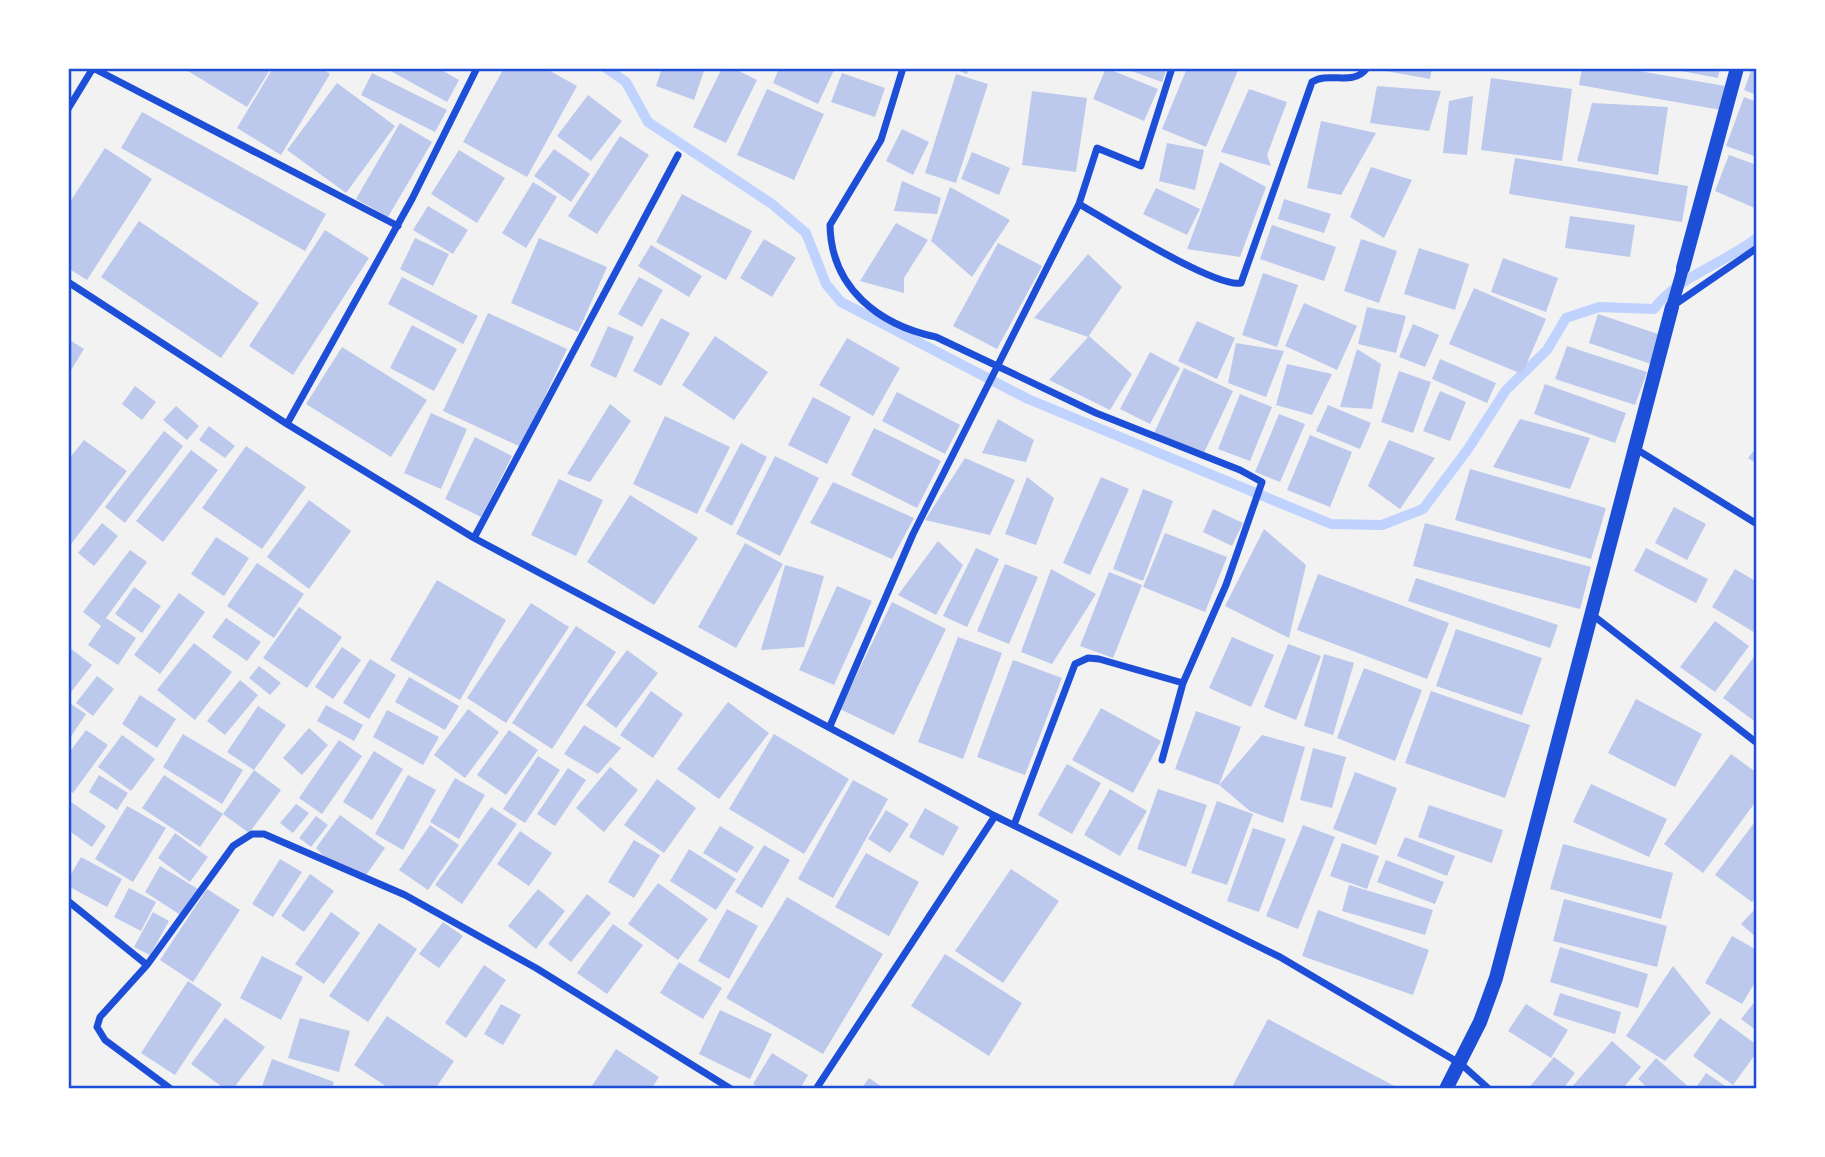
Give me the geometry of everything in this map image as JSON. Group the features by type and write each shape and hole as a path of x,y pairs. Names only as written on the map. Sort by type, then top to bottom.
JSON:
{"main road":[{"path":"1683,268 1737,68"},
{"path":"1446,1089 1461,1064 1496,978 1590,612 1673,306"}],"street":[{"path":"68,108 93,68 398,226"},
{"path":"286,424 398,226 477,68"},
{"path":"903,68 902,81 881,140 830,225 835,256 851,291 887,320 915,333 936,337 995,367 1185,451 1250,474 1262,482 1226,585 1183,682 1162,760"},
{"path":"830,726 914,534 981,395 1079,204 1097,148 1141,166 1172,68"},
{"path":"1079,204 1202,271 1232,283 1241,283 1312,82 1323,77 1353,78 1367,68"},
{"path":"474,538 678,155"},
{"path":"1673,306 1757,248"},
{"path":"1673,306 1683,268"},
{"path":"68,282 286,424 474,538 995,816 1280,957 1461,1064 1489,1089"},
{"path":"1636,449 1757,524"},
{"path":"1590,612 1757,743"},
{"path":"1014,825 1075,664 1088,658 1099,659 1183,682"},
{"path":"816,1089 995,816"},
{"path":"171,1089 105,1040 97,1027 100,1017 147,965 233,846 252,834 264,834 405,895 536,968 731,1089"},
{"path":"68,901 147,965"}],"building":[{"path":"183,68 271,68 247,107"},
{"path":"273,68 321,68 330,74 281,155 237,128"},
{"path":"385,68 438,68 459,80 447,102"},
{"path":"504,68 545,68 577,86 527,177 463,142"},
{"path":"662,68 705,68 694,100 656,86"},
{"path":"722,68 733,68 757,80 726,143 693,127"},
{"path":"779,68 835,68 818,104 773,83"},
{"path":"952,68 969,68 967,74"},
{"path":"1106,68 1158,89 1144,121 1093,99"},
{"path":"1123,68 1167,68 1162,82"},
{"path":"1187,68 1239,68 1206,147 1162,129"},
{"path":"1387,68 1432,68 1430,79 1386,71"},
{"path":"1448,68 1494,68 1494,71 1448,71"},
{"path":"1582,68 1622,68 1725,86 1721,110 1579,85"},
{"path":"1665,68 1720,68 1718,78"},
{"path":"1752,68 1757,68 1757,95 1744,90"},
{"path":"372,73 447,110 435,132 361,95"},
{"path":"842,73 885,88 875,117 831,102"},
{"path":"956,74 988,84 956,183 925,173"},
{"path":"1491,78 1572,89 1562,161 1481,150"},
{"path":"337,83 395,126 346,193 287,150"},
{"path":"1377,86 1441,91 1429,131 1370,123"},
{"path":"767,89 824,114 794,180 737,155"},
{"path":"1249,89 1287,102 1267,155 1271,166 1221,152"},
{"path":"1032,91 1087,98 1076,172 1022,165"},
{"path":"588,95 622,121 591,161 557,136"},
{"path":"1473,96 1467,155 1443,153 1449,101"},
{"path":"1744,97 1757,102 1757,157 1726,146"},
{"path":"1592,103 1668,107 1658,175 1577,161"},
{"path":"142,112 326,214 305,251 121,148"},
{"path":"1321,121 1376,133 1341,195 1307,188"},
{"path":"400,123 432,142 388,217 356,199"},
{"path":"902,129 929,142 913,175 886,161"},
{"path":"620,136 649,155 597,234 568,216"},
{"path":"1167,143 1204,150 1195,190 1159,181"},
{"path":"105,148 152,179 87,280 68,268 68,205"},
{"path":"554,149 590,174 571,202 534,176"},
{"path":"459,150 505,178 477,223 431,194"},
{"path":"972,152 1010,168 999,195 961,179"},
{"path":"1729,155 1757,165 1757,209 1715,191"},
{"path":"1515,158 1688,186 1682,222 1509,194"},
{"path":"1220,162 1266,187 1240,257 1187,249"},
{"path":"1371,167 1412,180 1384,238 1350,217"},
{"path":"902,181 941,198 937,214 894,211"},
{"path":"533,182 557,197 526,248 502,233"},
{"path":"950,187 1010,220 972,277 931,241"},
{"path":"1156,188 1200,209 1187,235 1143,214"},
{"path":"682,194 752,231 726,280 656,242"},
{"path":"1284,199 1331,214 1324,233 1278,219"},
{"path":"428,206 468,230 453,254 413,230"},
{"path":"1570,216 1635,225 1630,257 1565,248"},
{"path":"139,221 259,303 221,358 101,277"},
{"path":"896,223 928,240 904,278 904,293 860,281"},
{"path":"1272,225 1336,247 1324,281 1260,259"},
{"path":"325,230 369,258 293,375 249,346"},
{"path":"415,238 449,254 433,286 400,269"},
{"path":"539,238 607,267 578,332 511,303"},
{"path":"764,239 796,258 772,297 740,278"},
{"path":"1361,239 1397,251 1379,303 1344,291"},
{"path":"998,243 1042,266 997,349 953,326"},
{"path":"651,245 702,276 689,297 638,266"},
{"path":"1419,248 1469,264 1455,310 1404,294"},
{"path":"1088,254 1122,287 1088,337 1034,318"},
{"path":"1503,258 1558,278 1546,312 1491,292"},
{"path":"1263,273 1298,285 1277,347 1242,335"},
{"path":"402,277 478,316 463,344 388,304"},
{"path":"639,277 663,290 642,327 618,314"},
{"path":"1474,288 1546,319 1522,374 1449,344"},
{"path":"1304,303 1357,326 1337,370 1285,346"},
{"path":"1367,307 1406,316 1396,353 1358,344"},
{"path":"488,313 567,349 521,447 443,411"},
{"path":"1598,314 1661,335 1651,364 1589,343"},
{"path":"661,318 690,333 661,386 633,371"},
{"path":"1197,321 1235,338 1217,379 1178,361"},
{"path":"1413,324 1439,335 1425,367 1399,357"},
{"path":"412,325 457,349 434,391 390,368"},
{"path":"608,326 634,337 616,378 590,366"},
{"path":"715,336 768,372 734,420 682,385"},
{"path":"1089,336 1132,374 1110,410 1049,380"},
{"path":"847,338 900,368 873,416 819,385"},
{"path":"68,339 84,349 68,375"},
{"path":"1236,343 1284,351 1266,397 1228,383"},
{"path":"1567,346 1647,372 1635,405 1555,379"},
{"path":"342,347 427,400 391,457 306,404"},
{"path":"1357,349 1381,364 1372,409 1340,407"},
{"path":"1150,352 1180,368 1150,424 1120,409"},
{"path":"1440,359 1496,383 1487,403 1432,379"},
{"path":"1287,364 1332,374 1312,415 1276,405"},
{"path":"1184,368 1233,391 1203,455 1154,433"},
{"path":"1399,371 1431,382 1413,433 1381,422"},
{"path":"1545,384 1626,413 1615,443 1534,414"},
{"path":"135,386 156,402 142,420 122,404"},
{"path":"1440,391 1466,402 1450,441 1423,431"},
{"path":"897,392 960,425 945,454 882,421"},
{"path":"1240,394 1272,407 1250,461 1218,449"},
{"path":"813,397 851,417 827,464 788,445"},
{"path":"610,404 631,421 590,482 567,474"},
{"path":"1328,405 1371,423 1360,449 1316,431"},
{"path":"176,406 199,426 187,440 163,420"},
{"path":"431,413 467,429 441,489 404,473"},
{"path":"1279,414 1305,424 1280,482 1255,472"},
{"path":"665,416 730,447 697,514 633,484"},
{"path":"998,419 1034,440 1026,462 982,453"},
{"path":"1520,419 1590,438 1570,489 1493,467"},
{"path":"209,426 235,446 225,458 199,440"},
{"path":"874,428 941,461 917,508 851,475"},
{"path":"164,431 183,446 125,523 105,507"},
{"path":"1310,435 1352,452 1330,507 1287,490"},
{"path":"475,437 512,456 481,517 445,499"},
{"path":"84,440 127,471 68,548 68,460"},
{"path":"1389,440 1435,458 1400,509 1368,486"},
{"path":"741,443 767,457 732,526 705,511"},
{"path":"246,446 306,487 262,549 202,508"},
{"path":"1757,447 1757,464 1748,458"},
{"path":"191,450 218,470 163,542 136,521"},
{"path":"775,456 819,478 780,556 736,534"},
{"path":"965,458 1015,480 990,535 925,520"},
{"path":"1470,469 1606,508 1591,559 1455,520"},
{"path":"1027,477 1054,498 1036,545 1005,534"},
{"path":"1101,477 1129,489 1090,575 1063,563"},
{"path":"559,479 603,500 576,556 531,535"},
{"path":"833,482 914,518 892,559 810,523"},
{"path":"1143,489 1173,501 1143,581 1113,569"},
{"path":"630,495 698,538 654,605 587,562"},
{"path":"309,500 351,531 309,589 267,557"},
{"path":"1674,507 1706,524 1687,560 1655,543"},
{"path":"1213,509 1243,523 1232,546 1203,532"},
{"path":"102,523 118,536 94,566 78,553"},
{"path":"1425,523 1591,567 1580,609 1413,566"},
{"path":"1264,529 1306,565 1289,638 1225,606"},
{"path":"1165,533 1227,557 1205,612 1143,587"},
{"path":"216,537 249,558 224,596 191,574"},
{"path":"938,541 963,565 936,615 898,595"},
{"path":"745,543 783,564 736,648 698,627"},
{"path":"976,548 999,559 967,627 943,616"},
{"path":"1646,548 1708,579 1696,603 1634,571"},
{"path":"130,550 147,562 106,618 136,638 118,665 88,645 101,626 83,612"},
{"path":"257,563 304,594 274,638 227,606"},
{"path":"1005,564 1038,577 1009,644 977,631"},
{"path":"785,565 824,576 804,647 761,650"},
{"path":"1051,569 1096,594 1052,664 1021,652"},
{"path":"1735,569 1757,582 1757,634 1712,607"},
{"path":"1109,572 1142,585 1113,658 1080,646"},
{"path":"1318,574 1449,623 1427,679 1297,630"},
{"path":"1416,578 1558,625 1550,648 1408,601"},
{"path":"437,580 506,620 460,700 390,660"},
{"path":"837,586 872,601 834,685 799,670"},
{"path":"134,587 161,606 142,633 115,614"},
{"path":"179,593 205,612 160,674 134,655"},
{"path":"892,602 946,629 894,735 840,709"},
{"path":"531,603 569,627 506,723 467,698"},
{"path":"299,607 342,637 307,688 263,658"},
{"path":"226,618 261,642 247,661 212,637"},
{"path":"1715,621 1749,646 1715,692 1680,667"},
{"path":"576,626 616,652 552,749 512,723"},
{"path":"1456,629 1542,658 1522,715 1436,686"},
{"path":"958,637 1002,653 963,759 918,742"},
{"path":"1232,637 1274,655 1251,707 1209,688"},
{"path":"194,643 232,672 195,720 157,690"},
{"path":"1288,644 1321,656 1296,720 1264,707"},
{"path":"342,647 361,660 333,699 315,687"},
{"path":"70,648 92,665 68,696 68,650"},
{"path":"627,650 658,673 616,728 586,705"},
{"path":"1757,653 1757,723 1723,698"},
{"path":"1324,654 1354,663 1333,735 1304,726"},
{"path":"370,659 396,675 369,719 343,703"},
{"path":"1013,660 1062,678 1025,775 977,757"},
{"path":"259,666 281,683 270,695 249,678"},
{"path":"1364,668 1422,690 1395,761 1337,738"},
{"path":"97,676 114,689 93,716 76,703"},
{"path":"409,677 459,706 445,730 395,702"},
{"path":"240,680 258,695 225,735 207,721"},
{"path":"651,691 683,714 653,758 620,735"},
{"path":"1431,691 1530,725 1505,798 1405,763"},
{"path":"140,695 176,719 157,748 122,724"},
{"path":"1636,699 1702,734 1675,787 1608,753"},
{"path":"68,702 86,714 68,741"},
{"path":"728,702 769,733 719,799 677,769"},
{"path":"326,705 363,725 354,741 317,721"},
{"path":"258,706 286,725 254,770 227,752"},
{"path":"1101,708 1161,741 1133,793 1072,760"},
{"path":"468,709 499,732 465,778 434,755"},
{"path":"387,710 439,737 423,765 373,737"},
{"path":"1196,711 1241,727 1219,785 1175,769"},
{"path":"584,725 621,748 598,774 564,754"},
{"path":"309,728 328,745 302,775 283,758"},
{"path":"86,730 108,745 73,793 68,790 68,754"},
{"path":"509,730 538,750 506,795 477,775"},
{"path":"183,734 243,770 222,804 163,767"},
{"path":"774,734 849,779 804,854 729,809"},
{"path":"122,735 155,759 131,791 98,767"},
{"path":"1262,735 1305,747 1283,823 1250,811 1219,785"},
{"path":"339,740 362,756 322,814 299,798"},
{"path":"1313,748 1346,757 1332,808 1300,800"},
{"path":"374,751 403,769 372,820 343,802"},
{"path":"1731,754 1757,773 1757,800 1703,873 1664,844"},
{"path":"538,756 560,770 525,823 503,809"},
{"path":"1067,764 1101,783 1072,834 1038,815"},
{"path":"610,767 638,790 604,832 576,808"},
{"path":"568,768 586,780 555,826 537,814"},
{"path":"254,770 281,790 249,833 223,814"},
{"path":"1355,772 1397,788 1376,845 1333,829"},
{"path":"99,775 128,793 117,810 89,792"},
{"path":"164,775 223,814 200,847 142,808"},
{"path":"408,775 436,790 403,850 375,834"},
{"path":"455,778 485,795 459,839 430,822"},
{"path":"657,779 696,808 664,853 624,825"},
{"path":"853,780 888,799 833,898 798,879"},
{"path":"1591,784 1667,819 1649,857 1573,822"},
{"path":"1110,789 1147,811 1120,856 1084,835"},
{"path":"1158,789 1207,805 1186,867 1137,849"},
{"path":"68,800 106,826 92,847 68,830"},
{"path":"1217,801 1253,814 1227,885 1191,873"},
{"path":"296,804 309,813 293,833 280,823"},
{"path":"1429,805 1503,830 1492,863 1418,837"},
{"path":"127,806 166,828 133,882 95,859"},
{"path":"491,807 517,824 462,904 435,885"},
{"path":"925,808 959,827 943,856 909,837"},
{"path":"886,810 909,824 890,853 868,839"},
{"path":"340,815 385,848 362,881 331,864 316,848"},
{"path":"316,816 328,825 311,847 299,838"},
{"path":"1757,819 1757,896 1752,902 1715,875"},
{"path":"430,825 459,845 428,890 399,870"},
{"path":"1303,825 1335,837 1298,929 1266,916"},
{"path":"720,826 754,847 737,873 703,853"},
{"path":"1253,828 1286,839 1259,912 1227,901"},
{"path":"520,831 552,853 529,886 497,864"},
{"path":"175,833 208,857 190,882 158,858"},
{"path":"1405,837 1455,856 1447,876 1397,856"},
{"path":"634,840 660,855 634,898 608,882"},
{"path":"1342,843 1379,856 1367,889 1330,876"},
{"path":"1563,844 1673,873 1661,919 1550,889"},
{"path":"764,845 790,860 762,908 735,892"},
{"path":"689,849 736,879 716,910 670,881"},
{"path":"866,853 919,882 889,936 835,907"},
{"path":"81,857 122,879 107,907 68,886 68,879"},
{"path":"280,859 302,872 273,917 252,904"},
{"path":"1386,860 1444,882 1435,904 1377,882"},
{"path":"160,866 198,889 182,916 145,892"},
{"path":"1011,869 1059,901 1003,983 955,951"},
{"path":"310,874 334,891 304,932 281,916"},
{"path":"658,883 708,919 678,960 628,924"},
{"path":"1349,885 1433,910 1425,935 1342,911"},
{"path":"129,888 156,902 141,931 114,917"},
{"path":"207,889 240,910 193,982 160,960"},
{"path":"538,889 565,911 536,949 508,926"},
{"path":"587,894 611,913 571,962 548,944"},
{"path":"787,897 883,954 823,1054 726,998"},
{"path":"1564,899 1667,926 1657,967 1553,941"},
{"path":"1757,907 1757,938 1741,924"},
{"path":"727,909 758,926 729,979 698,961"},
{"path":"1318,910 1429,950 1413,995 1302,956"},
{"path":"153,912 169,921 150,955 134,947"},
{"path":"331,912 360,933 324,984 295,964"},
{"path":"443,922 463,936 439,968 419,954"},
{"path":"379,923 417,949 368,1022 329,996"},
{"path":"613,924 643,945 607,994 577,973"},
{"path":"1732,936 1757,950 1757,979 1742,1004 1705,983"},
{"path":"1560,947 1648,974 1638,1008 1550,982"},
{"path":"945,954 1022,1003 989,1056 911,1006"},
{"path":"262,956 303,977 281,1020 240,998"},
{"path":"679,962 722,988 703,1019 660,993"},
{"path":"484,965 506,980 466,1038 445,1023"},
{"path":"1673,966 1711,1013 1665,1061 1626,1036"},
{"path":"188,981 222,1004 175,1075 141,1053"},
{"path":"1560,993 1621,1012 1615,1034 1553,1015"},
{"path":"1757,999 1757,1031 1741,1019"},
{"path":"501,1004 521,1015 503,1045 484,1034"},
{"path":"1526,1004 1568,1030 1551,1058 1508,1031"},
{"path":"720,1010 772,1034 750,1079 699,1054"},
{"path":"387,1016 454,1061 435,1089 390,1089 354,1065"},
{"path":"225,1018 265,1047 233,1089 225,1089 191,1064"},
{"path":"300,1018 350,1031 339,1072 288,1058"},
{"path":"1720,1018 1757,1045 1757,1052 1733,1085 1693,1056"},
{"path":"1268,1019 1400,1089 1231,1089"},
{"path":"1612,1041 1641,1067 1622,1089 1570,1089"},
{"path":"616,1049 659,1077 651,1089 590,1089"},
{"path":"772,1053 808,1075 800,1089 762,1089 753,1084"},
{"path":"1554,1057 1575,1073 1563,1089 1528,1089"},
{"path":"1656,1058 1691,1089 1649,1089 1638,1079"},
{"path":"272,1059 334,1082 332,1089 261,1089"},
{"path":"1706,1073 1730,1089 1695,1089"},
{"path":"869,1078 885,1089 861,1089"}],"waterway":[{"path":"606,68 626,82 648,122 772,204 806,233 826,284 841,302 1028,399 1331,524 1382,525 1423,509 1468,449 1506,390 1547,350 1566,318 1599,307 1654,309 1688,279 1757,238"}]}
